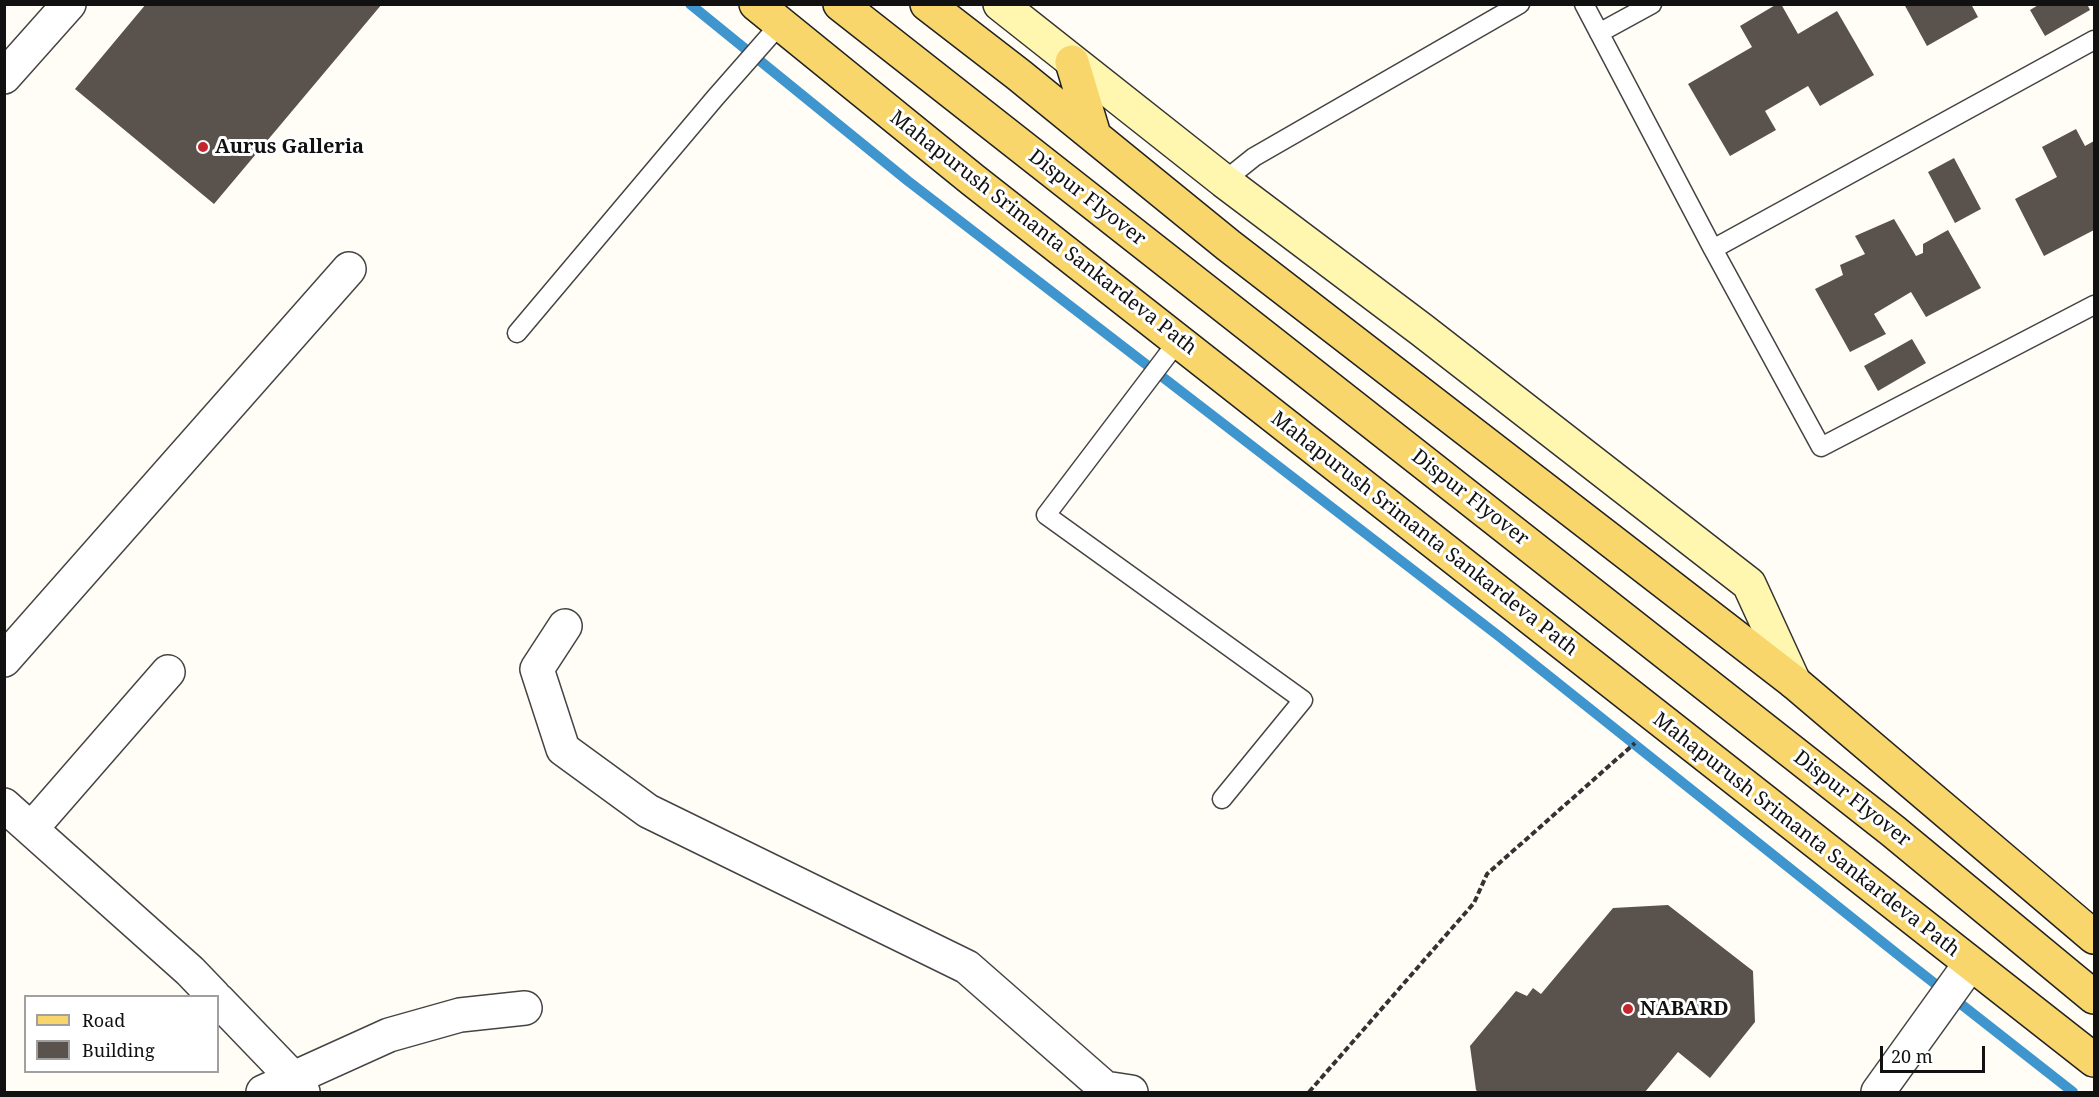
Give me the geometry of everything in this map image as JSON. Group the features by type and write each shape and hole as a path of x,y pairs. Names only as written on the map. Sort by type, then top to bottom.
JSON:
{"main road":[{"name":"Dispur Flyover","path":"840,4 1884,823 2094,998"},
{"path":"927,4 1094,135 1228,245 1794,682 2094,937"},
{"path":"1000,4 1224,181 1422,330 1749,584 1794,682"},
{"name":"Mahapurush Srimanta Sankardeva Path","path":"769,21 973,180 1173,347 1965,971 2094,1060"},
{"path":"1072,62 1094,135"}],"street":[{"path":"4,77 69,4"},
{"path":"4,660 349,268"},
{"path":"565,626 537,669 563,749 648,811 967,967 1105,1088 1131,1092"},
{"path":"32,828 168,672"},
{"path":"4,805 190,971 213,995"},
{"path":"1878,1092 1965,971"},
{"path":"219,1001 298,1086"},
{"path":"263,1092 298,1086 389,1035 460,1015 525,1008"}],"lane":[{"path":"1224,181 1254,158 1520,4"},
{"path":"1584,4 1713,249 1821,447 2094,305"},
{"path":"1599,33 1652,4"},
{"path":"517,333 715,98 769,21"},
{"path":"1713,249 2094,40"},
{"path":"1173,347 1142,391 1046,515 1303,700 1222,799"}],"path":[{"path":"1310,1092 1474,903 1487,874 1638,740"}],"building":[{"name":"Aurus Galleria","path":"146,4 382,4 214,204 75,89"},
{"path":"1777,4 1781,4 1798,34 1837,11 1874,75 1820,106 1808,86 1765,111 1776,130 1730,156 1688,84 1752,47 1740,26"},
{"path":"1904,4 1971,4 1978,17 1927,46"},
{"path":"2040,4 2087,4 2090,10 2045,36 2030,10"},
{"path":"2076,129 2085,146 2094,141 2094,230 2044,256 2015,199 2057,177 2042,147"},
{"path":"1954,158 1981,209 1955,223 1928,172"},
{"path":"1894,219 1916,256 1923,253 1923,244 1948,230 1981,288 1926,317 1911,292 1874,314 1886,334 1850,352 1815,289 1843,275 1840,265 1865,254 1855,236"},
{"path":"1912,339 1926,363 1878,391 1864,366"},
{"name":"NABARD","path":"1668,905 1753,971 1755,1022 1710,1078 1678,1052 1645,1092 1478,1092 1476,1090 1470,1046 1516,991 1527,996 1533,988 1541,994 1613,908"}],"waterway":[{"path":"690,4 908,181 1500,637 2073,1092"}],"place":[{"name":"Aurus Galleria","path":"203,147"},
{"name":"NABARD","path":"1628,1009"}]}
